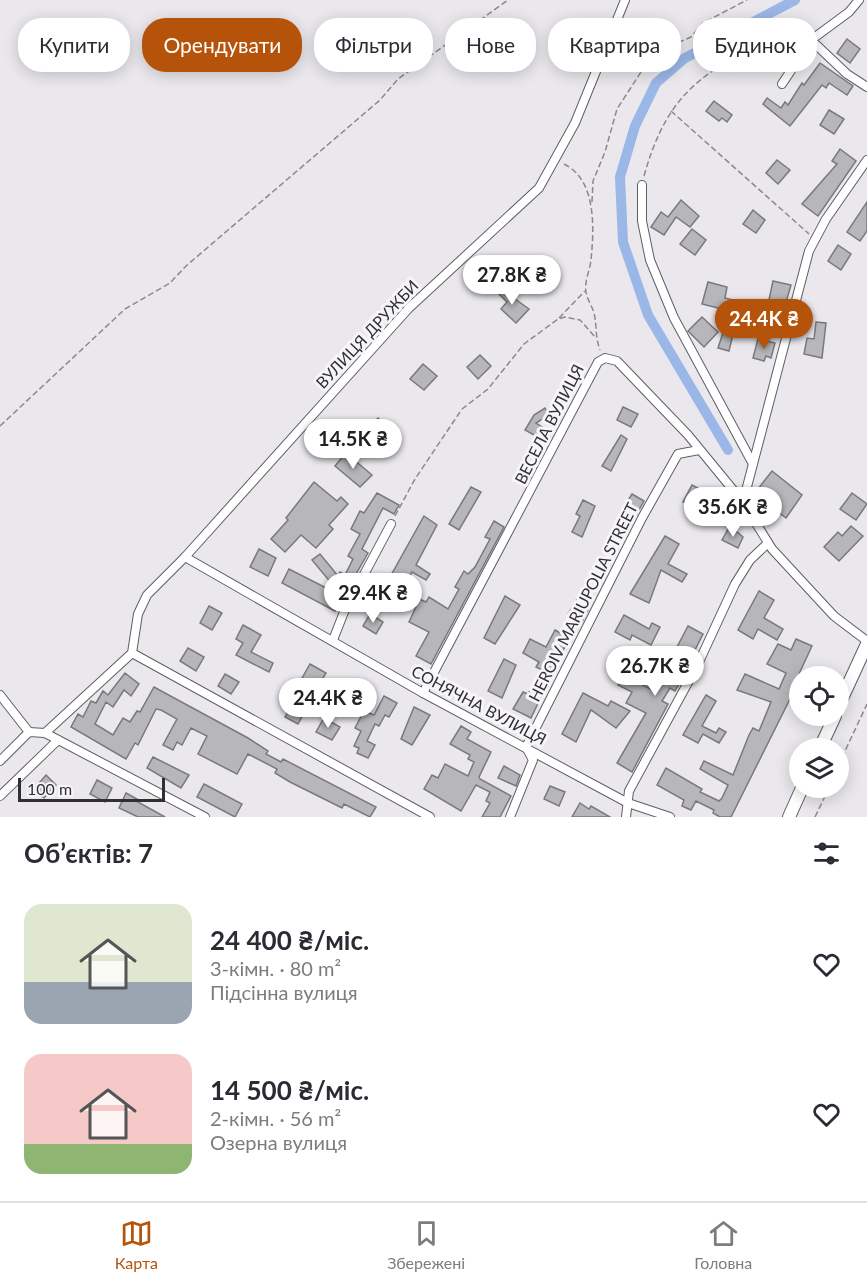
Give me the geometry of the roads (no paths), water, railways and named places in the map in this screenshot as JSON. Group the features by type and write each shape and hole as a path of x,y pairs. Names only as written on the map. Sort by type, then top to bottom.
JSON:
{"main road":[{"path":"849,682 867,642"},
{"path":"789,817 798,798"}],"street":[{"name":"ВУЛИЦЯ ДРУЖБИ","path":"132,653 138,614 147,595 185,557 409,308 539,188 574,123 625,0"},
{"path":"817,36 849,12 859,0"},
{"path":"817,45 847,74 867,87"},
{"path":"782,84 790,72"},
{"path":"743,502 803,271 814,239 867,160"},
{"path":"642,185 642,221 650,260 674,318 753,464"},
{"name":"ВЕСЕЛА ВУЛИЦЯ","path":"423,693 598,362 605,358 617,361 642,385 743,502 767,544 834,616 867,642"},
{"name":"HEROIV MARIUPOLIA STREET","path":"510,817 533,760 526,747 642,518 678,454 699,450"},
{"path":"333,640 344,612 391,524"},
{"path":"626,817 628,791 698,664 735,584 750,560 767,544"},
{"name":"СОНЯЧНА ВУЛИЦЯ","path":"185,557 423,693 628,803 670,817"},
{"path":"45,733 132,653 430,817"},
{"path":"0,695 29,732"},
{"path":"0,704 14,712"},
{"path":"0,761 29,732 45,733 205,817"},
{"path":"0,796 58,740"}],"waterway":[{"path":"728,450 648,315 623,242 620,177 635,126 656,83 685,58 795,0"}]}
